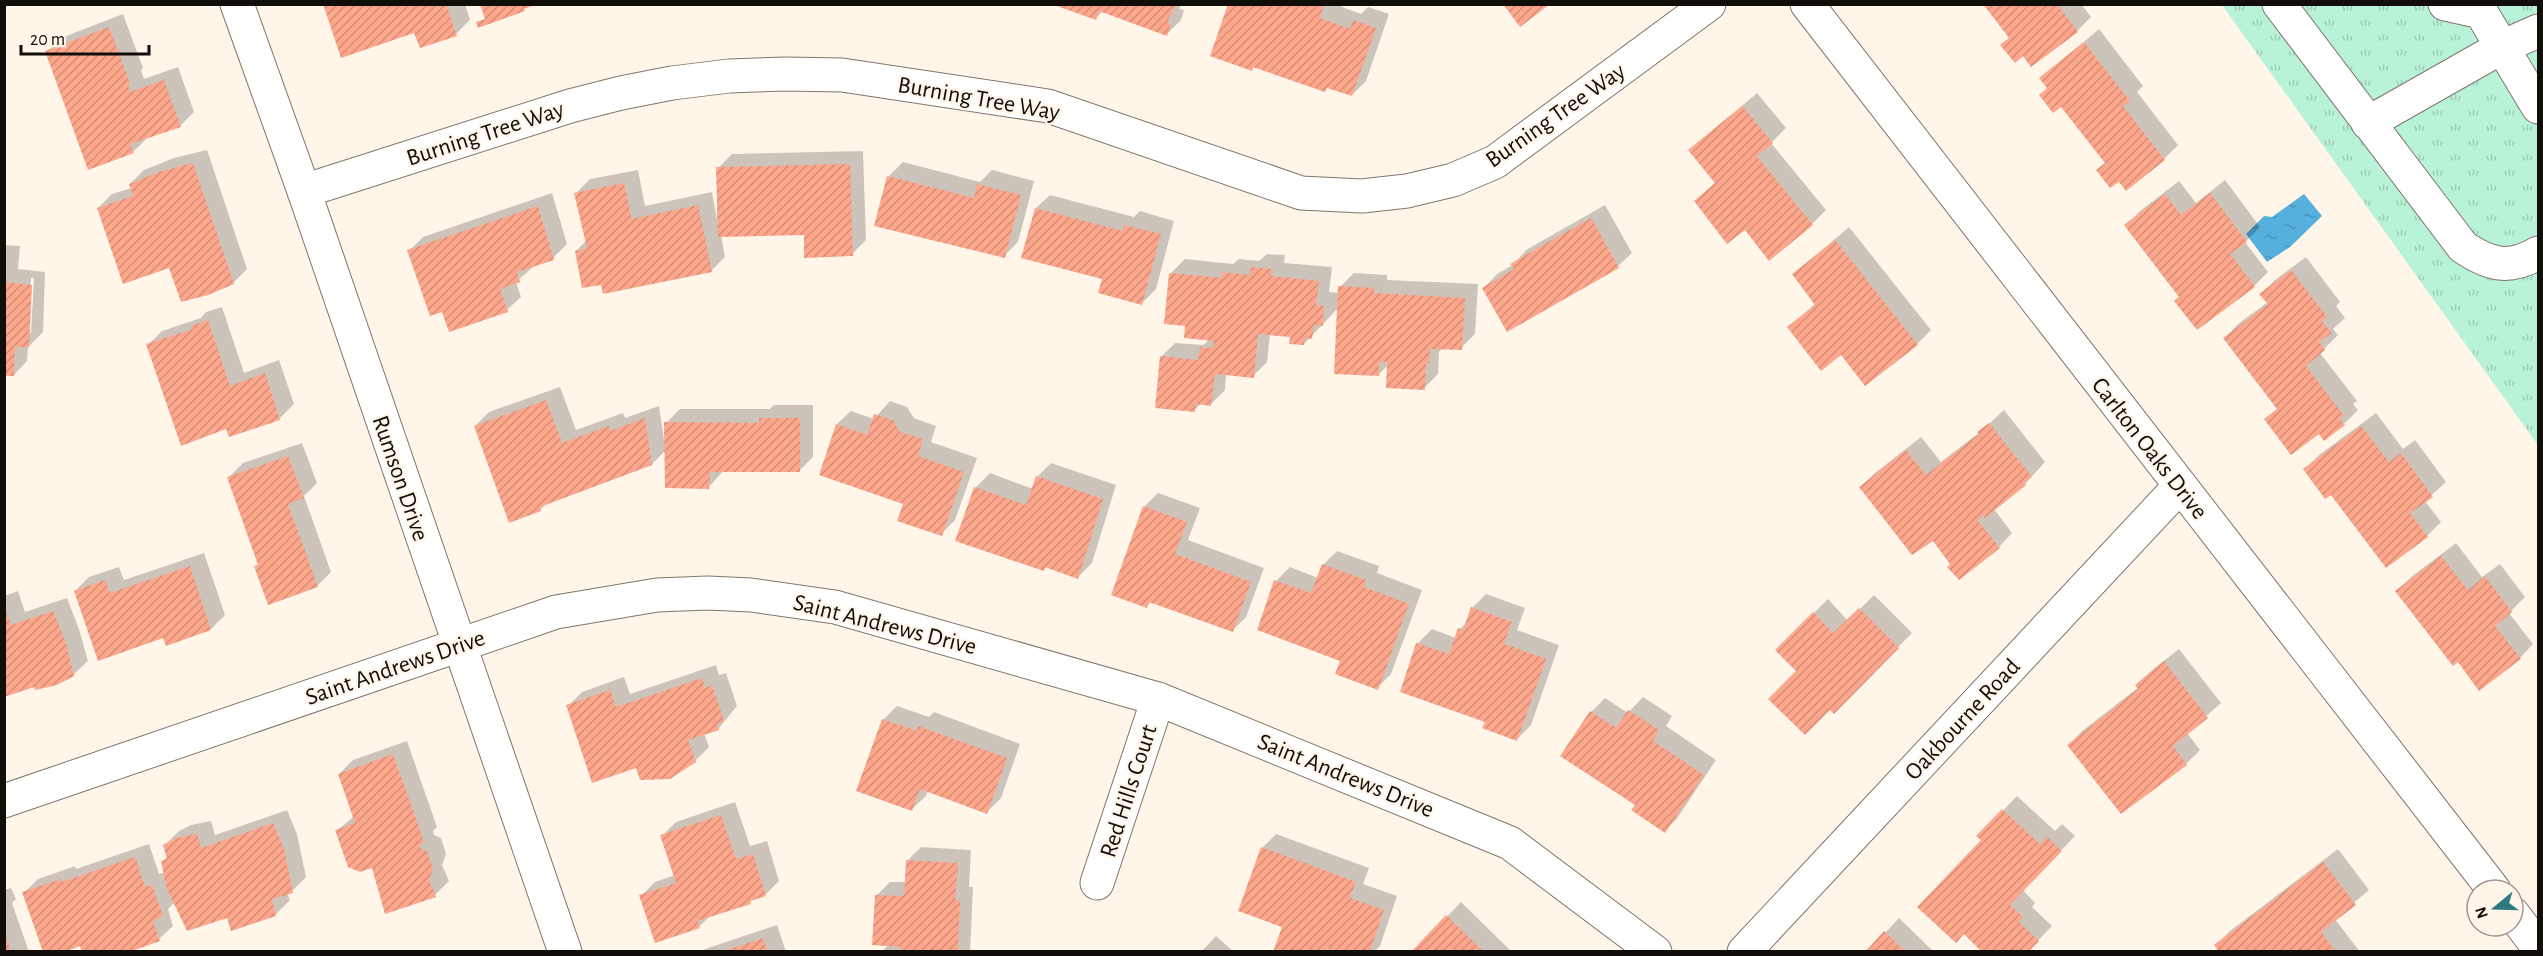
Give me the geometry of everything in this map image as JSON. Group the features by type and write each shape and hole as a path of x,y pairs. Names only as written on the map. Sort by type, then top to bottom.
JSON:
{"street":[{"name":"Rumson Drive","path":"237,4 304,191 458,646 565,951"},
{"name":"Burning Tree Way","path":"304,191 570,106 621,93 672,82 729,76 785,74 842,75 1048,106 1301,193 1362,196 1407,191 1453,180 1495,162 1709,4"},
{"name":"Carlton Oaks Drive","path":"1807,4 2485,878"},
{"path":"2279,4 2463,247 2481,259 2495,264 2528,259 2538,253"},
{"path":"2445,4 2482,8 2538,107"},
{"path":"2368,123 2502,47 2538,31"},
{"name":"Oakbourne Road","path":"1744,951 2180,486"},
{"name":"Saint Andrews Drive","path":"4,801 556,612 657,595 708,593 751,595 835,607 1158,699 1510,843 1655,951"},
{"name":"Red Hills Court","path":"1097,883 1158,699"},
{"path":"2525,930 2538,947"}],"green space":[{"path":"2222,5 2538,5 2538,445"}],"water":[{"path":"2304,194 2322,216 2290,247 2267,262 2246,234 2264,216 2272,217"}],"building":[{"path":"323,4 446,4 457,36 420,48 414,33 341,58"},
{"path":"480,4 535,5 524,9 525,11 478,28 476,22 485,19"},
{"path":"1176,4 1167,23 1171,24 1167,36 1099,11 1096,20 1054,5"},
{"path":"1228,4 1324,4 1320,18 1350,29 1353,20 1376,28 1352,96 1327,88 1325,92 1253,67 1252,71 1210,56"},
{"path":"1503,4 1550,4 1520,27"},
{"path":"1983,4 2057,4 2078,32 2031,67 2023,56 2015,63 2000,45 2009,38"},
{"path":"109,27 130,83 128,84 130,92 164,80 181,127 130,144 134,153 88,170 45,51"},
{"path":"2084,42 2130,101 2123,106 2165,160 2126,191 2119,182 2110,188 2096,170 2105,163 2061,107 2053,113 2039,95 2047,88 2039,78"},
{"path":"1742,106 1773,143 1757,156 1813,225 1769,261 1745,230 1727,244 1694,201 1715,183 1688,150"},
{"path":"193,163 234,284 208,295 181,302 169,268 123,284 97,208 133,196 129,184 159,172"},
{"path":"850,164 853,256 804,258 804,235 718,237 716,167"},
{"path":"887,176 974,198 977,184 1021,195 1005,258 874,226"},
{"path":"624,183 632,219 698,205 712,272 603,294 601,285 582,288 575,251 587,248 574,193"},
{"path":"2210,193 2247,242 2230,254 2255,287 2197,330 2174,301 2179,297 2124,225 2165,194 2181,215"},
{"path":"538,206 554,260 517,272 520,282 500,289 508,312 449,332 442,312 430,316 407,250"},
{"path":"1035,208 1123,231 1124,225 1161,234 1142,305 1098,293 1102,279 1021,258"},
{"path":"1591,218 1619,268 1507,332 1482,288 1514,269 1510,264"},
{"path":"1835,240 1918,345 1865,386 1841,355 1821,371 1787,327 1815,305 1792,274"},
{"path":"1251,267 1272,269 1271,276 1319,281 1316,305 1324,306 1323,326 1314,325 1312,339 1305,338 1304,345 1289,344 1290,337 1258,334 1254,378 1215,374 1211,406 1196,404 1195,412 1155,408 1160,356 1198,360 1200,347 1213,348 1214,341 1184,338 1185,326 1164,324 1169,273 1222,278 1223,272 1250,275"},
{"path":"2291,270 2327,317 2322,321 2332,333 2319,342 2325,350 2306,366 2344,416 2339,418 2345,425 2324,441 2319,434 2291,455 2264,419 2277,409 2223,338 2268,304 2259,294"},
{"path":"4,282 32,285 29,347 15,347 14,376 4,376"},
{"path":"1338,286 1374,288 1374,293 1465,298 1462,350 1430,349 1429,363 1426,363 1425,390 1386,388 1387,362 1379,362 1379,376 1334,374"},
{"path":"208,320 230,386 265,373 280,420 229,437 226,429 181,446 146,344 193,329 191,326"},
{"path":"546,400 562,443 609,426 611,431 645,418 652,465 540,507 541,511 509,523 474,426"},
{"path":"874,414 893,420 900,432 923,439 918,456 964,472 942,536 897,521 903,504 819,475 836,424 867,435"},
{"path":"759,418 800,418 800,472 710,472 709,489 665,488 664,422 759,423"},
{"path":"1989,423 2032,477 2024,483 2026,485 1985,518 1983,515 1977,520 2000,548 1959,580 1947,567 1950,564 1933,541 1912,555 1859,487 1906,450 1926,475 1979,434 1977,432"},
{"path":"2361,426 2389,462 2401,453 2433,497 2410,513 2428,537 2386,568 2331,495 2325,499 2303,469"},
{"path":"288,456 304,498 288,504 318,587 268,605 254,566 258,565 227,477"},
{"path":"1036,476 1103,499 1078,579 1045,567 1044,571 955,541 974,487 1026,505"},
{"path":"1143,506 1187,522 1175,554 1251,582 1233,632 1149,602 1147,608 1111,595"},
{"path":"2441,556 2468,590 2485,576 2512,612 2495,626 2521,659 2479,691 2458,662 2453,666 2395,591"},
{"path":"1322,564 1366,580 1364,587 1409,604 1378,690 1335,674 1340,661 1257,630 1274,580 1311,593"},
{"path":"190,566 211,630 166,646 163,638 98,661 74,591 105,580 110,593"},
{"path":"4,607 11,625 53,611 66,643 74,676 57,685 35,690 34,687 4,697"},
{"path":"1471,607 1512,622 1504,644 1546,659 1517,741 1482,728 1485,722 1400,692 1416,643 1449,654 1458,628 1463,630"},
{"path":"1859,608 1899,648 1834,714 1830,710 1805,735 1768,699 1796,671 1775,650 1813,612 1833,633"},
{"path":"2164,661 2208,718 2173,746 2187,765 2121,814 2067,745 2138,689 2135,685"},
{"path":"702,678 705,688 712,685 724,721 717,724 719,730 688,740 696,762 670,779 640,780 636,768 592,783 566,705 610,690 616,707"},
{"path":"1628,710 1659,730 1653,741 1704,775 1665,833 1631,810 1635,805 1560,756 1590,711 1616,728"},
{"path":"882,719 917,731 918,726 1007,758 987,814 920,789 912,811 856,791"},
{"path":"393,754 424,842 419,845 421,849 427,851 433,869 429,880 436,897 385,914 372,868 360,872 348,867 335,830 355,823 338,774"},
{"path":"2002,809 2040,844 2047,837 2062,851 2010,905 2023,917 2019,922 2039,941 2028,952 1982,952 1964,934 1956,943 1917,907 1981,840 1976,836"},
{"path":"721,815 736,859 753,854 766,896 750,901 751,904 697,921 700,928 655,943 639,895 676,883 660,835"},
{"path":"273,823 284,849 293,893 272,899 276,916 231,931 227,918 187,931 167,889 161,861 167,859 163,845 176,838 197,834 201,848"},
{"path":"1261,847 1356,882 1350,898 1384,910 1370,952 1337,952 1327,948 1325,952 1273,952 1282,927 1238,911"},
{"path":"135,857 145,887 152,885 163,916 153,921 160,941 129,952 82,952 80,946 65,952 43,952 22,892 61,879 62,882"},
{"path":"906,860 958,863 955,900 960,901 958,952 901,952 901,947 872,945 875,895 904,896"},
{"path":"2323,862 2356,905 2321,932 2336,952 2219,952 2214,945"},
{"path":"1446,915 1484,952 1411,952"},
{"path":"1884,931 1906,952 1865,952"},
{"path":"5,935 11,952 5,952"},
{"path":"763,938 768,952 724,952 724,951"}]}
